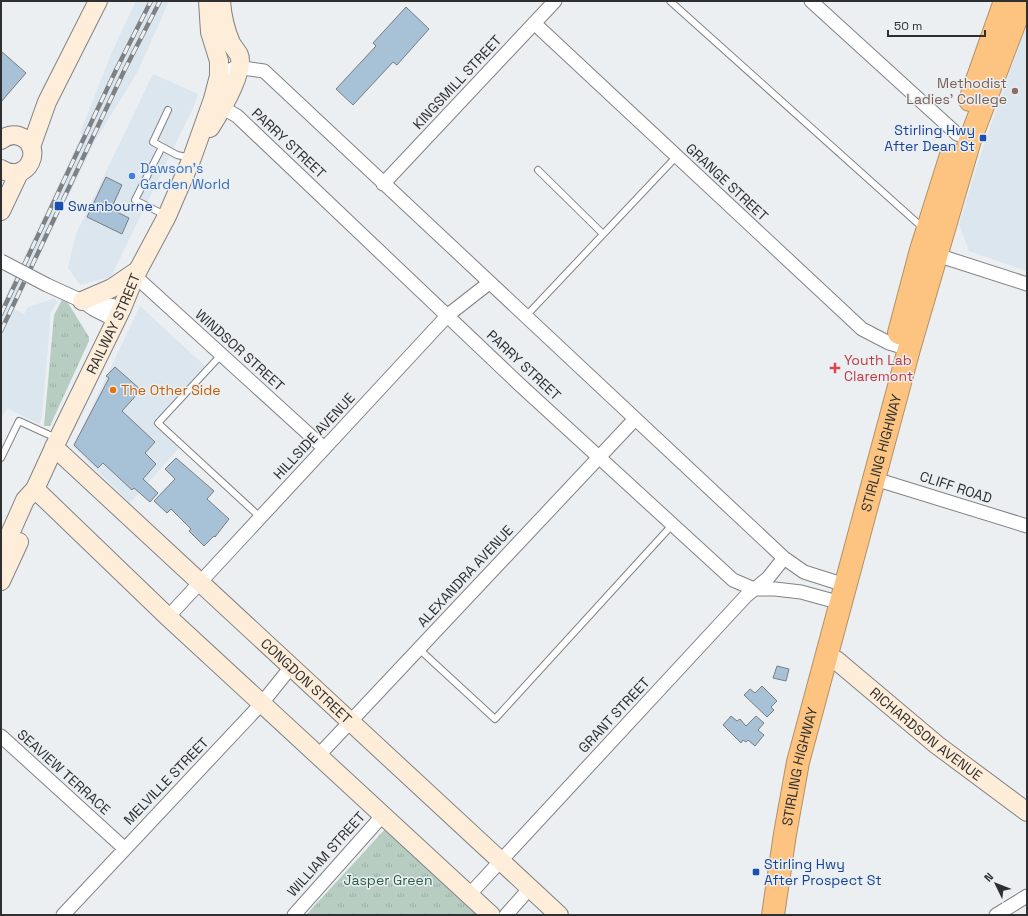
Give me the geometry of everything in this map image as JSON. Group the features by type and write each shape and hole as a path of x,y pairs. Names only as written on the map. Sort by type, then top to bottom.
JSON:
{"highway":[{"name":"STIRLING HIGHWAY","path":"773,915 794,780 826,657 836,592 902,348 937,255 964,137 1005,1"},
{"name":"STIRLING HIGHWAY","path":"758,915 781,770 836,592 875,479 926,231 964,137 1024,1"}],"street":[{"path":"27,142 98,1"},
{"name":"RAILWAY STREET","path":"208,1 210,32 219,61 218,104"},
{"path":"221,1 222,17 231,44 240,62"},
{"path":"811,1 964,137"},
{"name":"KINGSMILL STREET","path":"383,184 534,23 547,4"},
{"name":"GRANGE STREET","path":"534,23 862,329 902,348"},
{"path":"219,76 236,67 242,60 264,71 784,558 836,592"},
{"name":"RAILWAY STREET","path":"1,554 25,500 35,489 119,314 137,273 167,216 192,158 240,62"},
{"name":"PARRY STREET","path":"218,104 238,116 519,384 600,456 733,580 754,589 774,589 801,592 836,592"},
{"path":"1,140 10,135 17,135 27,142 32,153 29,165 24,170 6,174 1,211"},
{"path":"937,255 1027,284"},
{"path":"1,261 82,301 96,301 119,314"},
{"path":"82,301 137,273"},
{"name":"WINDSOR STREET","path":"137,273 221,355 324,448"},
{"name":"HILLSIDE AVENUE","path":"168,617 448,315 489,283"},
{"name":"ALEXANDRA AVENUE","path":"318,756 635,420"},
{"name":"CONGDON STREET","path":"56,443 200,583 559,915"},
{"name":"CLIFF ROAD","path":"875,479 1027,526"},
{"path":"35,489 168,617 491,915"},
{"name":"RAILWAY STREET","path":"1,581 36,504 35,489"},
{"name":"GRANT STREET","path":"469,894 735,608 754,589 768,578 784,558"},
{"name":"RICHARDSON AVENUE","path":"826,657 836,660 937,745 1026,809"},
{"name":"MELVILLE STREET","path":"63,915 124,848 262,703 291,667"},
{"name":"SEAVIEW TERRACE","path":"1,736 124,848"},
{"name":"WILLIAM STREET","path":"294,915 383,815"},
{"path":"506,915 530,888"},
{"path":"996,915 1027,896"}],"lane":[{"path":"670,1 926,231"},
{"path":"168,110 153,142 177,155 192,158"},
{"path":"162,147 135,200 167,216"},
{"path":"526,316 676,156"},
{"path":"538,170 604,234"},
{"path":"221,355 158,423 260,517"},
{"path":"1,458 19,421 56,443"},
{"path":"419,648 495,719 673,524"}],"shaded area":[{"path":"136,1 169,1 138,71 95,141 14,309 24,314 28,307 55,298 57,302 51,313 42,416 39,424 7,408 1,419 1,304 82,135 80,133 112,52"},
{"name":"Methodist Ladies' College","path":"1027,28 1027,271 969,251 959,224 982,150 1024,32"},
{"name":"Dawson's Garden World","path":"153,74 198,94 194,106 111,277 80,285 68,268 76,234"},
{"path":"140,306 205,366 153,422 179,448 130,503 73,447"}],"green space":[{"path":"62,300 68,303 89,337 89,341 50,426 44,426 54,315"},
{"name":"Jasper Green","path":"385,829 478,915 306,915"}],"building":[{"path":"406,7 429,29 397,65 393,62 353,105 336,89 376,46 373,43"},
{"path":"1,51 26,73 1,102"},
{"path":"106,177 122,185 111,209 129,218 122,234 87,217"},
{"path":"115,367 141,390 122,411 155,442 145,453 156,464 143,479 158,493 150,502 134,488 132,490 103,463 98,468 74,445 109,378 106,376"},
{"path":"176,458 214,491 207,499 229,519 215,537 214,536 204,546 189,531 191,529 171,509 167,513 154,501 175,479 165,469"},
{"path":"777,666 789,669 786,681 773,678"},
{"path":"762,686 777,701 771,707 774,710 767,717 744,695 750,689 755,693"},
{"path":"731,716 737,721 740,719 746,726 756,716 764,723 758,730 764,735 755,746 748,740 746,742 743,740 741,743 723,725"}],"railway":[{"path":"1,314 116,70 151,1"},
{"path":"1,331 125,69 160,1"}],"place":[{"name":"Methodist Ladies' College","path":"1015,91"},
{"name":"Stirling Hwy After Dean St","path":"983,138"},
{"name":"Dawson's Garden World","path":"132,176"},
{"name":"Swanbourne","path":"59,206"},
{"name":"Youth Lab Claremont","path":"835,368"},
{"name":"The Other Side","path":"113,390"},
{"name":"Stirling Hwy After Prospect St","path":"756,872"}]}
